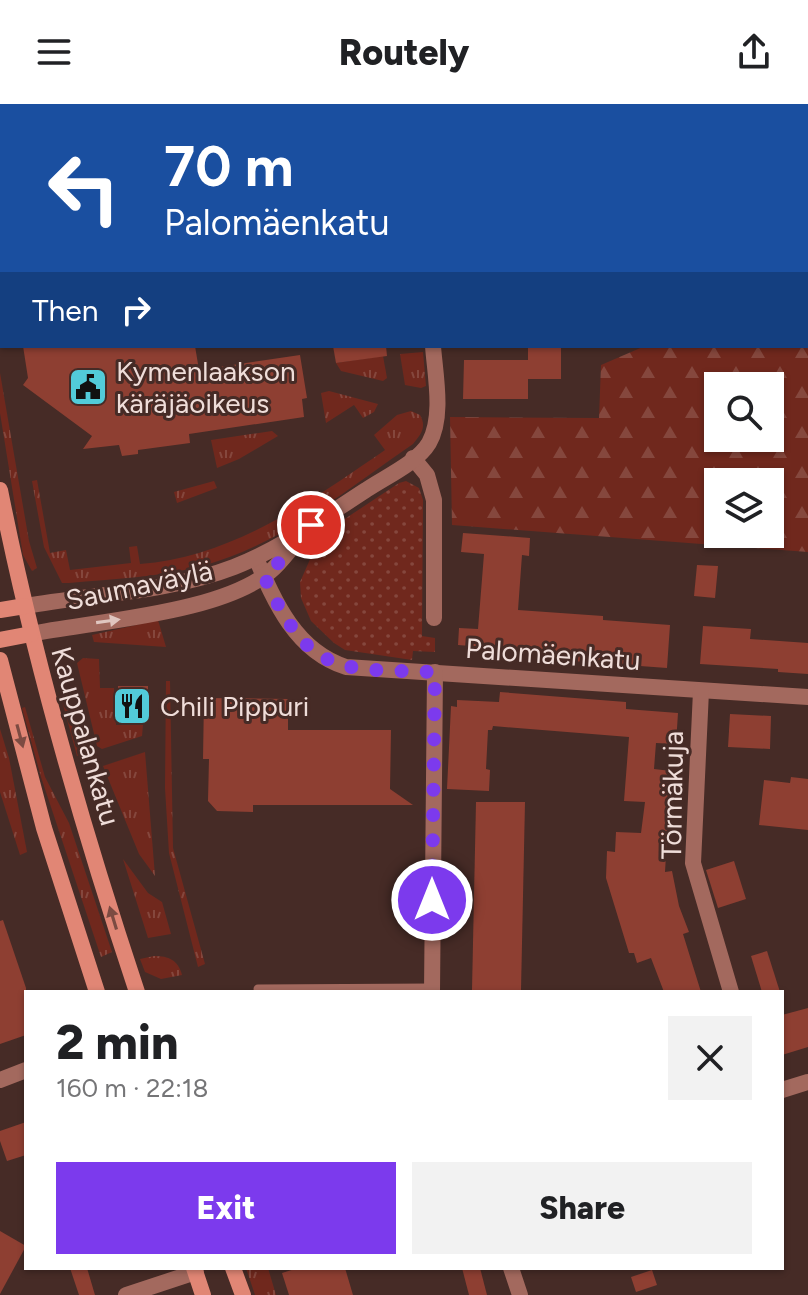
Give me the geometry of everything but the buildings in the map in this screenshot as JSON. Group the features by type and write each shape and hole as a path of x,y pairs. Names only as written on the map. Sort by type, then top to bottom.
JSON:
{"main road":[{"name":"Kauppalankatu","path":"0,490 31,634 88,837 136,990"},
{"path":"0,610 25,606"},
{"name":"Saumaväylä","path":"0,640 31,634"},
{"path":"0,660 44,828 96,990"},
{"path":"195,1270 203,1295"},
{"path":"234,1270 243,1295"}],"street":[{"name":"Saumaväylä","path":"25,606 198,579 256,558 311,525 413,458 428,444 436,403 433,348"},
{"path":"413,458 427,475 434,500 434,618"},
{"name":"Saumaväylä","path":"31,634 189,606 217,598 264,576 311,525"},
{"name":"Palomäenkatu","path":"256,558 284,617 297,634 327,661 368,670 808,697"},
{"path":"432,990 435,672"},
{"name":"Törmäkuja","path":"701,691 693,863 730,990"},
{"path":"0,1080 24,1071"},
{"path":"784,1089 808,1082"},
{"path":"126,1295 195,1270"},
{"path":"512,1270 520,1295"}],"lane":[{"path":"258,989 432,990"}],"green space":[{"path":"640,348 808,348 808,552 755,548 784,548 784,468 704,468 704,544 452,525 450,417 599,418 601,365"},
{"path":"423,352 426,386 405,385 400,354"},
{"path":"383,356 387,378 383,381 341,371 336,363"},
{"path":"0,373 29,541 37,568 32,571 23,555 0,413"},
{"path":"329,391 378,404 374,412 363,418 354,405 326,423 321,393"},
{"path":"411,411 420,415 423,423 421,434 413,444 312,514 231,557 169,573 62,583 44,547 32,481 37,480 50,553 66,550 70,570 131,563 129,547 137,546 140,564 174,559 238,538 299,507 385,450 374,435 397,415"},
{"path":"272,431 278,436 217,468 211,440"},
{"path":"214,481 217,488 177,503 174,492"},
{"path":"406,481 419,488 423,500 422,636 435,638 435,652 413,651 412,660 345,650 311,621 301,598 300,582 325,532"},
{"path":"158,620 166,647 94,642 92,635"},
{"path":"83,658 99,659 100,688 114,688 116,725 143,725 142,736 102,749 97,746 77,663"},
{"path":"166,681 170,681 173,848 205,964 198,967 169,853 165,788"},
{"path":"68,695 83,754 77,756 61,697"},
{"path":"25,707 45,777 69,823 112,952 101,957 41,777 22,708"},
{"path":"0,729 9,758 27,852 20,855 0,792"},
{"path":"145,752 155,876 139,854 103,766"},
{"path":"123,859 148,893 162,902 171,934 148,938"},
{"path":"154,956 172,960 182,975 161,979 145,972 140,959"},
{"path":"247,1270 269,1270 276,1295 255,1295"}],"place":[{"name":"Kymenlaakson käräjäoikeus","path":"88,387"},
{"name":"Chili Pippuri","path":"132,706"}],"route":[{"path":"311,525 264,576 284,617 297,634 327,661 346,667 435,672 432,900"}]}
